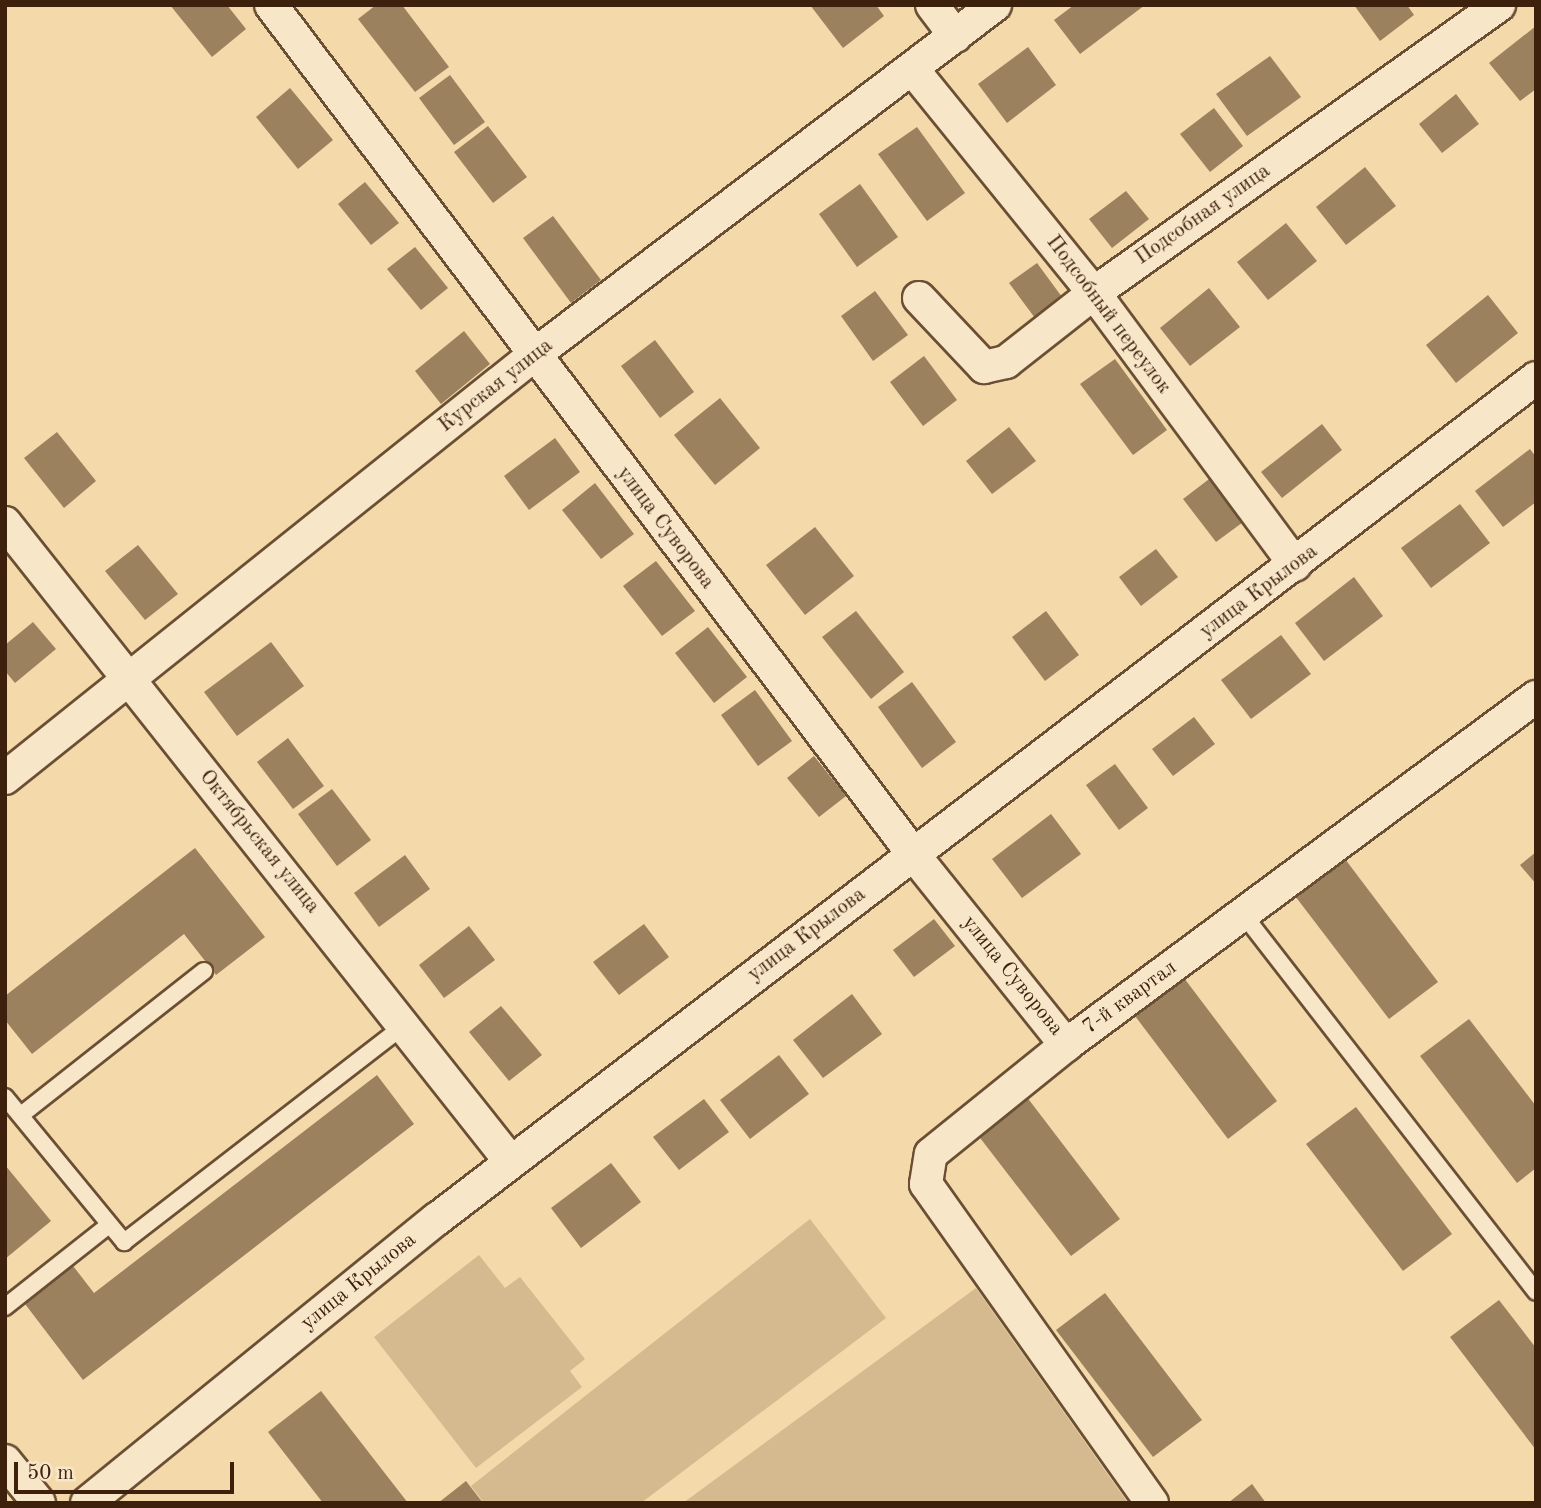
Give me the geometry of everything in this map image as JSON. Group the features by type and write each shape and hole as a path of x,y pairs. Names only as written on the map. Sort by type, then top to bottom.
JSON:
{"street":[{"name":"улица Суворова","path":"271,5 913,854 1066,1045"},
{"path":"932,5 955,36"},
{"name":"Курская улица","path":"5,779 127,677 534,355 914,71 995,5"},
{"name":"Подсобная улица","path":"919,298 984,367 1006,362 1042,338 1094,293 1499,5"},
{"name":"Подсобный переулок","path":"914,71 1094,293 1295,565"},
{"name":"улица Крылова","path":"87,1503 511,1162 1295,565 1536,378"},
{"name":"Октябрьская улица","path":"5,523 511,1162"},
{"name":"7-й квартал","path":"1152,1503 926,1184 931,1154 1066,1045 1536,697"},
{"path":"5,1461 39,1503"}],"lane":[{"path":"1243,914 1536,1292"},
{"path":"21,1115 204,971"},
{"path":"5,1097 124,1242 405,1025"},
{"path":"5,1307 110,1225"}],"shaded area":[{"path":"810,1219 886,1318 641,1503 484,1503 471,1486"},
{"path":"479,1255 505,1288 520,1277 585,1359 570,1371 582,1387 476,1468 374,1337"},
{"path":"976,1288 1128,1503 683,1503"}],"building":[{"path":"170,5 227,5 246,29 212,57"},
{"path":"376,5 402,5 449,67 415,92 358,19"},
{"path":"810,5 876,5 884,16 843,48"},
{"path":"1074,5 1145,5 1080,54 1054,20"},
{"path":"1354,5 1407,5 1414,15 1380,41"},
{"path":"1536,26 1536,89 1520,101 1489,63"},
{"path":"1028,47 1056,85 1007,123 978,84"},
{"path":"1270,56 1301,97 1247,136 1216,94"},
{"path":"450,75 485,122 454,145 419,98"},
{"path":"290,88 333,140 298,169 256,117"},
{"path":"1456,94 1479,124 1442,153 1419,124"},
{"path":"1214,108 1243,146 1210,172 1180,134"},
{"path":"488,126 527,177 493,203 454,152"},
{"path":"917,127 965,193 927,221 878,154"},
{"path":"1365,167 1396,206 1346,245 1316,207"},
{"path":"365,182 399,223 371,245 338,204"},
{"path":"860,184 898,237 857,267 819,214"},
{"path":"1126,191 1149,219 1112,248 1089,219"},
{"path":"553,216 601,280 571,303 523,238"},
{"path":"1286,223 1317,261 1268,300 1237,262"},
{"path":"415,247 448,288 421,310 387,269"},
{"path":"1037,263 1062,297 1035,318 1009,283"},
{"path":"1209,288 1240,327 1190,366 1160,328"},
{"path":"875,291 908,335 873,361 841,316"},
{"path":"1488,295 1518,333 1456,383 1426,345"},
{"path":"464,331 490,364 441,404 415,371"},
{"path":"655,340 694,392 660,418 621,366"},
{"path":"924,356 957,400 923,426 890,382"},
{"path":"1115,359 1167,430 1133,455 1080,384"},
{"path":"720,398 760,448 715,485 674,435"},
{"path":"1322,424 1342,450 1282,498 1261,472"},
{"path":"1009,427 1036,461 992,494 966,461"},
{"path":"57,432 96,481 64,508 24,458"},
{"path":"555,438 580,472 529,510 504,476"},
{"path":"1530,449 1536,457 1536,502 1503,527 1475,491"},
{"path":"1217,473 1250,517 1216,542 1183,499"},
{"path":"595,483 634,534 601,559 562,510"},
{"path":"1460,504 1490,543 1431,588 1401,548"},
{"path":"815,527 854,576 805,615 766,565"},
{"path":"138,545 178,594 145,620 105,571"},
{"path":"1156,549 1178,577 1141,606 1119,577"},
{"path":"656,561 695,611 662,636 623,586"},
{"path":"1354,577 1383,616 1324,661 1295,623"},
{"path":"856,611 904,672 871,699 822,637"},
{"path":"1046,611 1079,655 1045,681 1012,637"},
{"path":"33,622 56,649 15,683 5,671 5,645"},
{"path":"708,627 747,677 714,703 675,653"},
{"path":"1281,635 1311,674 1251,719 1221,680"},
{"path":"271,642 304,686 237,736 204,692"},
{"path":"912,682 956,742 922,768 878,707"},
{"path":"755,690 792,741 758,766 721,715"},
{"path":"1194,717 1215,744 1173,776 1152,749"},
{"path":"288,738 324,786 293,809 257,762"},
{"path":"814,756 846,796 819,817 787,778"},
{"path":"1115,764 1148,808 1119,830 1086,785"},
{"path":"332,789 371,840 337,866 298,814"},
{"path":"1051,814 1081,854 1022,898 992,859"},
{"path":"195,848 265,937 216,975 184,934 32,1054 5,1020 5,996"},
{"path":"1536,852 1536,884 1520,865"},
{"path":"405,855 430,889 379,927 354,893"},
{"path":"1342,855 1438,982 1389,1019 1292,892"},
{"path":"934,919 955,946 914,977 893,950"},
{"path":"644,924 669,957 619,995 593,962"},
{"path":"469,926 495,960 444,998 419,965"},
{"path":"1181,974 1277,1101 1228,1139 1132,1012"},
{"path":"852,994 882,1034 823,1078 793,1040"},
{"path":"501,1006 542,1055 509,1081 469,1032"},
{"path":"1469,1019 1536,1106 1536,1168 1517,1183 1420,1056"},
{"path":"779,1055 809,1094 750,1139 720,1100"},
{"path":"377,1075 414,1124 83,1380 22,1300 70,1262 94,1293"},
{"path":"1023,1092 1120,1219 1071,1256 974,1130"},
{"path":"704,1099 729,1132 679,1170 653,1137"},
{"path":"1356,1107 1452,1234 1403,1271 1306,1144"},
{"path":"611,1163 641,1202 581,1248 551,1208"},
{"path":"5,1165 51,1221 5,1259"},
{"path":"1105,1293 1202,1420 1153,1457 1056,1330"},
{"path":"1499,1300 1536,1348 1536,1450 1450,1337"},
{"path":"321,1391 408,1503 323,1503 268,1432"},
{"path":"466,1481 483,1503 438,1503"},
{"path":"1252,1484 1266,1503 1228,1503"}]}
